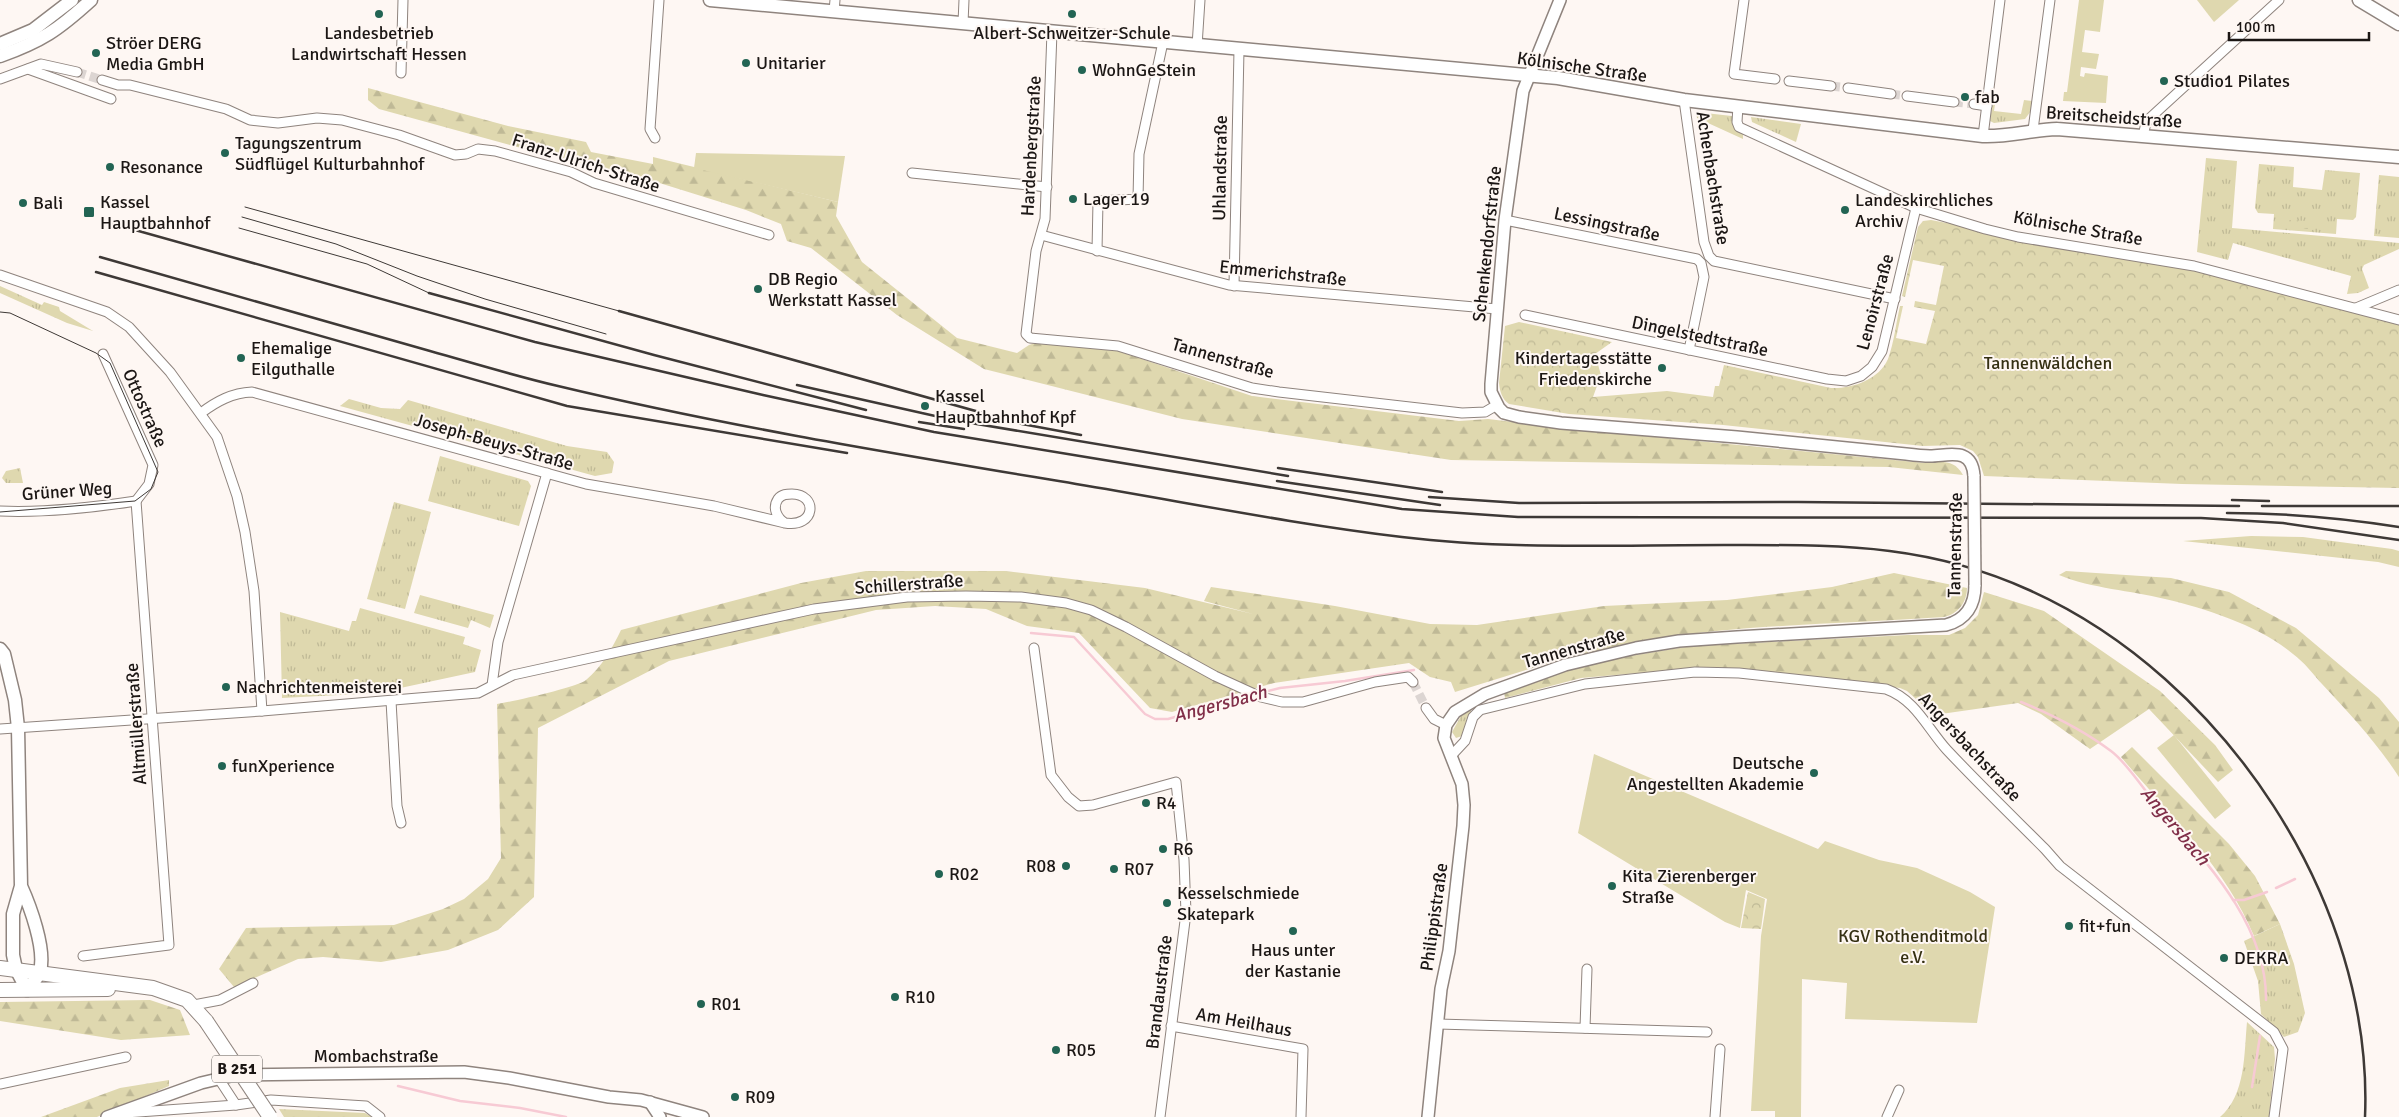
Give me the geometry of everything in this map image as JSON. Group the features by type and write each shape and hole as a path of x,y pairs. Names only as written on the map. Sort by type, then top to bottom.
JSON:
{"main road":[{"path":"0,44 33,30 72,0"},
{"path":"0,56 22,48 56,31 91,0"},
{"name":"Kölnische Straße","path":"710,0 835,6 963,23 1052,32 1558,78 1684,100 1738,106"},
{"path":"2359,0 2399,24"},
{"name":"Breitscheidstraße","path":"1738,106 1983,136 2010,136 2033,130 2057,129 2399,157"},
{"path":"0,649 4,654 15,700 18,728 21,886 13,914 13,955 16,969 27,990 40,972 40,955 33,912 21,886"},
{"name":"B 251","path":"0,968 40,972 144,988"},
{"name":"B 251","path":"0,990 153,988 180,996 196,1008 270,1117"}],"street":[{"path":"401,73 403,0"},
{"path":"655,138 650,129 659,0"},
{"path":"963,23 964,0"},
{"path":"1197,46 1200,0"},
{"name":"Schenkendorfstraße","path":"1500,409 1491,392 1491,384 1505,220 1523,91 1560,0"},
{"path":"1744,0 1734,74 1775,79"},
{"path":"1983,136 2000,0"},
{"path":"2033,130 2050,0"},
{"path":"2143,136 2146,123 2150,117 2279,0"},
{"name":"Hardenbergstraße","path":"1030,338 1026,334 1032,260 1046,219 1052,32"},
{"path":"1097,251 1098,201 1138,199 1140,154 1164,42"},
{"name":"Uhlandstraße","path":"1234,286 1239,50"},
{"path":"0,79 41,64 77,72"},
{"path":"28,69 111,99"},
{"name":"Franz-Ulrich-Straße","path":"102,80 118,85 130,85 226,110 250,120 278,123 317,118 342,120 399,135 455,155 466,154 478,149 495,151 571,172 594,183 768,235"},
{"path":"1789,81 1832,86"},
{"path":"1848,88 1891,94"},
{"path":"1907,96 1954,102"},
{"name":"Achenbachstraße","path":"1684,100 1704,242 1709,256 1714,261 1895,299"},
{"path":"1974,104 1987,106"},
{"name":"Kölnische Straße","path":"1738,106 1737,122 1739,127 1916,208 2018,237 2194,266 2399,320"},
{"path":"912,173 1046,187"},
{"name":"Lenoirstraße","path":"1868,372 1882,351 1916,208"},
{"name":"Lessingstraße","path":"1505,220 1691,258 1701,263"},
{"name":"Emmerichstraße","path":"1041,235 1234,286 1498,309"},
{"name":"Achenbachstraße","path":"1689,350 1704,277 1701,263"},
{"path":"0,275 107,312 121,320 170,372 201,412 217,437 227,462 245,532 254,591 262,712"},
{"path":"2356,308 2399,290"},
{"name":"Dingelstedtstraße","path":"1525,315 1838,381 1854,379 1868,372"},
{"name":"Tannenstraße","path":"1030,338 1118,346 1252,388 1279,392 1462,414 1500,409 1561,424 1736,437 1932,456 1952,453 1968,461 1973,468 1974,600 1969,610 1951,624 1679,641 1613,653 1565,665 1485,694 1455,712 1446,725"},
{"name":"Ottostraße","path":"103,354 153,465 149,484 136,501"},
{"name":"Joseph-Beuys-Straße","path":"201,412 216,402 237,393 252,392 594,486 722,507 785,523"},
{"path":"492,685 498,642 547,473"},
{"name":"Grüner Weg","path":"0,511 28,512 84,509 136,501"},
{"name":"Altmüllerstraße","path":"83,956 169,946 136,501"},
{"name":"Schillerstraße","path":"0,729 262,712 478,693 513,675 814,609 907,598 966,596 1021,597 1066,603 1091,610 1261,698 1282,702 1303,702 1375,682 1408,677 1413,682"},
{"name":"Brandaustraße","path":"1034,648 1051,776 1068,797 1079,806 1093,805 1176,782 1184,860 1186,913 1160,1117"},
{"name":"Angersbachstraße","path":"1451,756 1465,741 1473,717 1480,710 1585,684 1695,672 1739,673 1886,689 1896,693 1923,716 1946,749 2045,848 2060,866 2274,1032 2283,1049 2274,1117"},
{"path":"391,701 398,806 401,823"},
{"path":"1426,708 1434,719 1446,725"},
{"name":"Philippistraße","path":"1428,1117 1464,815 1462,784 1444,738 1446,725"},
{"path":"1585,1028 1587,969"},
{"path":"196,1008 220,1000 254,983"},
{"path":"1438,1024 1708,1032"},
{"name":"Am Heilhaus","path":"1171,1026 1303,1049 1301,1117"},
{"path":"1715,1117 1720,1049"},
{"path":"0,1084 126,1057"},
{"name":"Mombachstraße","path":"111,1116 219,1079 253,1074 464,1072 650,1102 703,1117"},
{"path":"219,1079 236,1105"},
{"path":"1887,1117 1899,1090"},
{"path":"111,1116 271,1100 366,1106 380,1117"},
{"path":"650,1102 660,1117"}],"green space":[{"path":"2079,0 2104,0 2100,32 2085,30 2082,52 2099,54 2096,69 2081,67 2080,76 2084,77 2085,73 2108,76 2106,103 2063,101 2064,92 2067,92"},
{"path":"2197,0 2239,0 2214,22"},
{"path":"368,88 508,126 586,142 591,152 653,164 653,157 838,202 836,216 862,262 957,338 1017,353 1035,343 1118,351 1252,396 1459,421 1488,419 1925,463 1947,463 1956,466 1963,475 1889,467 1451,460 1182,419 984,369 897,315 811,248 787,241 781,224 746,210 637,176 521,148 379,109 368,100"},
{"path":"2024,100 2032,101 2031,111 2025,119 1994,123 1990,121 1992,106 1995,104 1994,111 2021,114"},
{"path":"1696,112 1732,116 1733,125 1743,134 1743,139 1697,118"},
{"path":"1751,117 1801,124 1796,142 1752,122"},
{"path":"696,153 845,156 838,202 694,168"},
{"path":"2206,158 2237,161 2232,228 2399,243 2399,249 2364,265 2362,269 2369,288 2358,293 2347,294 2351,276 2233,243 2228,260 2197,252"},
{"path":"2259,164 2294,167 2293,187 2322,190 2325,170 2360,173 2356,217 2353,220 2337,219 2336,234 2273,229 2274,214 2258,213 2255,208"},
{"path":"2379,175 2399,177 2399,238 2374,236"},
{"name":"Tannenwäldchen","path":"1931,220 2193,270 2399,325 2399,488 2182,484 1984,476 1978,457 1973,451 1960,445 1923,446 1723,425 1569,414 1509,404 1502,395 1499,383 1505,326 1519,322 1612,342 1595,354 1601,375 1593,397 1667,391 1713,397 1715,386 1719,386 1724,365 1831,388 1847,387 1864,382 1878,373 1888,359 1900,306 1903,306 1896,338 1926,344 1935,311 1914,307 1915,301 1936,305 1944,266 1913,260 1905,297 1902,296 1918,227 1923,221"},
{"path":"2287,220 2308,221 2308,229 2287,227"},
{"path":"0,286 42,305 44,302 59,307 60,311 93,331 67,323 0,293"},
{"path":"349,399 381,408 400,409 408,400 567,446 607,452 614,462 612,473 595,476 340,406"},
{"path":"440,456 528,481 531,486 519,526 428,501"},
{"path":"20,468 23,483 6,483 2,478 6,471"},
{"path":"394,502 431,512 405,609 367,599"},
{"path":"2251,536 2303,537 2392,549 2399,551 2399,567 2378,562 2183,541"},
{"path":"866,571 1005,571 1145,588 1253,614 1204,601 1211,587 1335,606 1430,624 1477,625 1604,606 1727,600 1832,587 1894,573 1967,588 1967,593 1961,607 1954,613 1944,617 1759,628 1649,640 1575,656 1455,692 1451,682 1430,677 1409,663 1274,683 1172,712 1150,708 1079,633 1027,626 986,609 935,606 876,610 669,661 538,728 534,897 498,930 448,950 381,962 323,957 298,959 234,987 219,969 246,928 394,925 443,909 464,899 488,879 501,858 497,704 558,690 586,680 597,670 621,630 801,583"},
{"path":"2066,571 2171,578 2229,592 2296,628 2379,698 2399,722 2399,777 2382,752 2305,664 2280,644 2249,627 2215,613 2152,596 2072,580 2059,575"},
{"path":"1984,592 2044,611 2160,691 2215,745 2233,770 2218,782 2149,709 2090,749 2041,714 2018,703 1934,715 1907,691 1900,688 1739,670 1696,668 1581,678 1505,698 1504,692 1567,671 1624,657 1691,646 1908,635 1949,635 1965,628 1978,615"},
{"path":"420,595 494,615 490,628 471,620 468,628 414,613"},
{"path":"360,608 465,637 463,644 481,650 475,672 377,693 282,698 280,612 349,631 352,621 356,621"},
{"path":"1469,709 1472,712 1467,718 1462,736 1456,738 1452,732 1462,714"},
{"path":"2174,735 2231,806 2215,819 2157,748"},
{"path":"2132,747 2229,844 2255,876 2280,924 2254,936 2228,887 2212,864 2121,757"},
{"name":"KGV Rothenditmold e.V.","path":"1594,754 1818,849 1825,841 1879,860 1917,868 1970,892 1995,907 1977,1023 1845,1019 1847,983 1802,979 1801,1117 1775,1117 1775,1111 1751,1111 1761,936 1767,899 1746,890 1740,928 1725,922 1578,833"},
{"path":"1748,892 1765,899 1761,929 1741,928"},
{"path":"2280,924 2294,964 2305,1013 2298,1032 2284,1037 2261,1014 2258,981 2244,941"},
{"path":"150,1000 180,1010 190,1035 121,1040 0,1021 0,1002"},
{"path":"2247,1022 2274,1047 2275,1059 2269,1117 2220,1117 2229,1108 2239,1085 2244,1060"},
{"path":"169,1080 169,1086 97,1117 41,1117 120,1088"},
{"path":"279,1109 365,1113 372,1117 284,1117"}],"waterway":[{"name":"Angersbach","path":"1031,633 1074,637 1145,714 1155,719 1168,719 1252,695"},
{"name":"Angersbach","path":"1260,693 1280,688 1345,681 1414,670"},
{"name":"Angersbach","path":"2021,702 2079,730 2117,756 2128,768 2211,869 2244,918 2256,944 2263,971 2266,1000"},
{"path":"2276,888 2295,879"},
{"path":"2233,900 2244,900 2267,892"},
{"name":"Angersbach","path":"2252,1087 2260,1036"},
{"path":"398,1086 460,1101 520,1108 566,1117"}],"tunnel":[{"path":"77,72 102,80"},
{"path":"1831,86 1848,88"},
{"path":"1891,94 1907,96"},
{"path":"1954,102 1974,104"},
{"path":"1413,682 1426,708"}],"tram line":[{"path":"245,207 619,311"},
{"path":"242,217 336,244 417,276 485,299 606,334"},
{"path":"239,228 367,264 429,293"},
{"path":"0,312 10,313 96,353 110,363 158,472 151,489 135,501 0,512"}],"railway":[{"path":"110,223 535,342 763,395 934,432 1402,509 1518,517 2201,518 2283,523 2399,540"},
{"path":"100,257 510,374 622,401 816,440 1280,519 1402,537 1488,544 1574,546 1783,545 1855,548 1924,556 1993,575 2029,590 2100,629 2165,679 2223,739 2274,806 2314,879 2344,957 2361,1036 2365,1117"},
{"path":"96,272 567,406 847,453"},
{"path":"429,293 654,355 866,410"},
{"path":"619,311 1022,424 1081,435"},
{"path":"797,385 953,420 1288,476"},
{"path":"919,422 964,429"},
{"path":"1278,468 1442,492"},
{"path":"1277,481 1440,505"},
{"path":"1429,497 1519,503 1798,502 2239,506"},
{"path":"2232,500 2269,501"},
{"path":"2262,506 2399,506"},
{"path":"2227,513 2313,517 2399,527"}],"place":[{"name":"Landesbetrieb Landwirtschaft Hessen","path":"379,14"},
{"name":"Albert-Schweitzer-Schule","path":"1072,14"},
{"name":"Ströer DERG Media GmbH","path":"96,53"},
{"name":"Unitarier","path":"746,63"},
{"name":"WohnGeStein","path":"1082,70"},
{"name":"Studio1 Pilates","path":"2164,81"},
{"name":"fab","path":"1965,97"},
{"name":"Tagungszentrum Südflügel Kulturbahnhof","path":"225,153"},
{"name":"Resonance","path":"110,167"},
{"name":"Lager 19","path":"1073,199"},
{"name":"Bali","path":"23,203"},
{"name":"Landeskirchliches Archiv","path":"1845,210"},
{"name":"Kassel Hauptbahnhof","path":"89,212"},
{"name":"DB Regio Werkstatt Kassel","path":"758,289"},
{"name":"Ehemalige Eilguthalle","path":"241,358"},
{"name":"Kindertagesstätte Friedenskirche","path":"1662,368"},
{"name":"Kassel Hauptbahnhof Kpf","path":"925,406"},
{"name":"Nachrichtenmeisterei","path":"226,687"},
{"name":"funXperience","path":"222,766"},
{"name":"Deutsche Angestellten Akademie","path":"1814,773"},
{"name":"R4","path":"1146,803"},
{"name":"R6","path":"1163,849"},
{"name":"R08","path":"1066,866"},
{"name":"R07","path":"1114,869"},
{"name":"R02","path":"939,874"},
{"name":"Kita Zierenberger Straße","path":"1612,886"},
{"name":"Kesselschmiede Skatepark","path":"1167,903"},
{"name":"fit+fun","path":"2069,926"},
{"name":"Haus unter der Kastanie","path":"1293,931"},
{"name":"DEKRA","path":"2224,958"},
{"name":"R10","path":"895,997"},
{"name":"R01","path":"701,1004"},
{"name":"R05","path":"1056,1050"},
{"name":"R09","path":"735,1097"}]}
